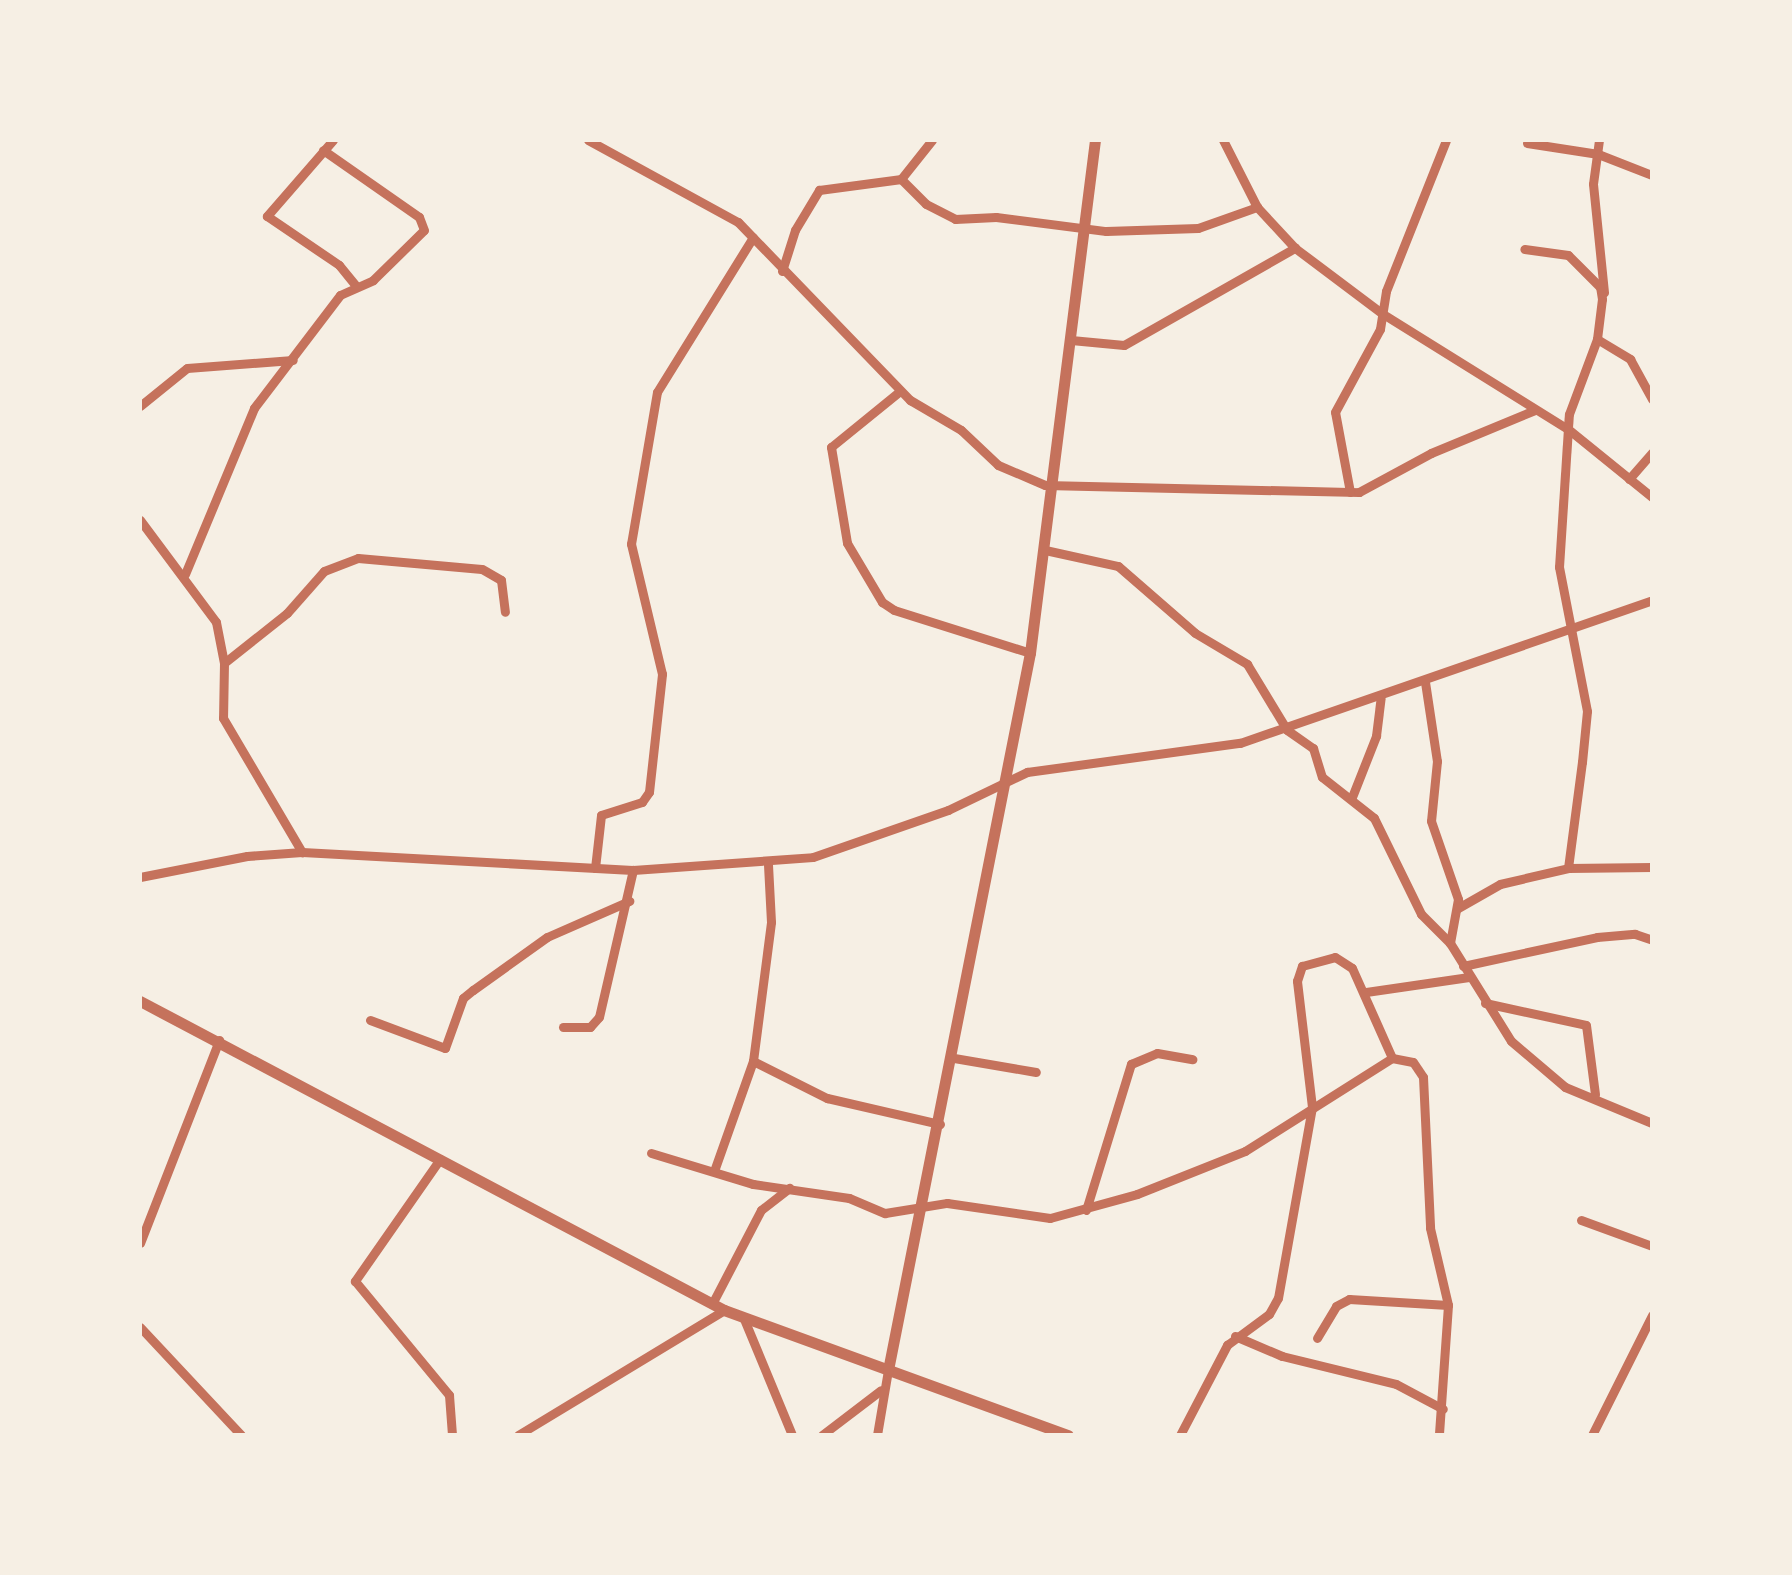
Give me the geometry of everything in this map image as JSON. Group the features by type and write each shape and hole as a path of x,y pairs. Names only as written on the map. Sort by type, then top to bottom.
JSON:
{"street":[{"path":"333,140 267,216 339,265 354,286"},
{"path":"588,140 726,215 753,237 782,272 900,391 962,430 998,465 1055,488 1247,494 1305,486 1350,492 1535,410"},
{"path":"782,272 795,230 820,190 901,179 932,140"},
{"path":"877,1435 881,1390 954,1058 1030,653 1055,488 1095,140"},
{"path":"1223,140 1258,207 1295,248 1383,314 1568,429 1652,498"},
{"path":"1350,492 1335,412 1383,314 1446,140"},
{"path":"1568,868 1587,711 1559,567 1568,429 1597,339 1607,273 1593,184 1599,140"},
{"path":"1527,143 1598,154 1652,174"},
{"path":"185,574 254,408 340,295 390,265 420,236 423,223 323,150"},
{"path":"901,179 926,204 955,219 996,216 1085,229 1198,228 1258,207"},
{"path":"595,868 601,816 648,798 662,674 631,544 658,392 753,237"},
{"path":"1072,340 1124,345 1295,248"},
{"path":"1524,249 1568,255 1600,287 1602,299"},
{"path":"1597,339 1630,360 1652,399"},
{"path":"140,406 187,368 293,360"},
{"path":"900,391 831,447 847,543 882,602 894,610 1030,653"},
{"path":"1629,479 1652,453"},
{"path":"140,520 185,574 216,622 224,663 221,706 226,728 302,852"},
{"path":"1044,550 1100,560 1139,580 1184,625 1247,664 1286,730 1313,748 1326,782 1352,797 1374,818 1428,924 1450,942 1511,1041 1551,1078 1595,1094 1652,1123"},
{"path":"224,663 287,613 324,572 358,558 490,572 501,580 505,612"},
{"path":"140,877 247,856 302,852 633,870 768,864 864,840 1050,766 1163,758 1286,730 1426,682 1573,624 1652,600"},
{"path":"1426,682 1437,761 1431,822 1458,908 1450,942"},
{"path":"1352,797 1376,736 1381,698"},
{"path":"714,1170 754,1061 770,922 768,864"},
{"path":"1458,908 1500,884 1568,868 1652,867"},
{"path":"564,1027 590,1027 600,1017 633,870"},
{"path":"370,1020 445,1048 463,998 546,937 629,900"},
{"path":"1463,966 1597,936 1636,934 1652,940"},
{"path":"1180,1435 1235,1336 1269,1314 1278,1298 1312,1107 1299,972 1310,962 1341,958 1366,992 1392,1058 1422,1070 1430,1228 1448,1305 1439,1435"},
{"path":"1366,992 1469,977"},
{"path":"140,1002 219,1040 718,1307 1068,1435"},
{"path":"1485,1003 1586,1026 1595,1094"},
{"path":"140,1243 219,1040"},
{"path":"1086,1210 1131,1064 1157,1053 1192,1059"},
{"path":"954,1058 1036,1072"},
{"path":"650,1152 790,1188 850,1198 884,1213 922,1204 960,1204 1027,1218 1086,1210 1246,1151 1312,1107 1385,1068 1392,1058"},
{"path":"754,1061 827,1098 940,1124"},
{"path":"440,1159 355,1280 449,1395 452,1435"},
{"path":"518,1435 718,1307 760,1210 790,1188"},
{"path":"1581,1220 1652,1246"},
{"path":"1317,1338 1336,1306 1349,1299 1448,1305"},
{"path":"1592,1435 1652,1315"},
{"path":"744,1319 792,1435"},
{"path":"140,1327 241,1435"},
{"path":"1235,1336 1396,1384 1442,1409"},
{"path":"822,1435 881,1390"}]}
